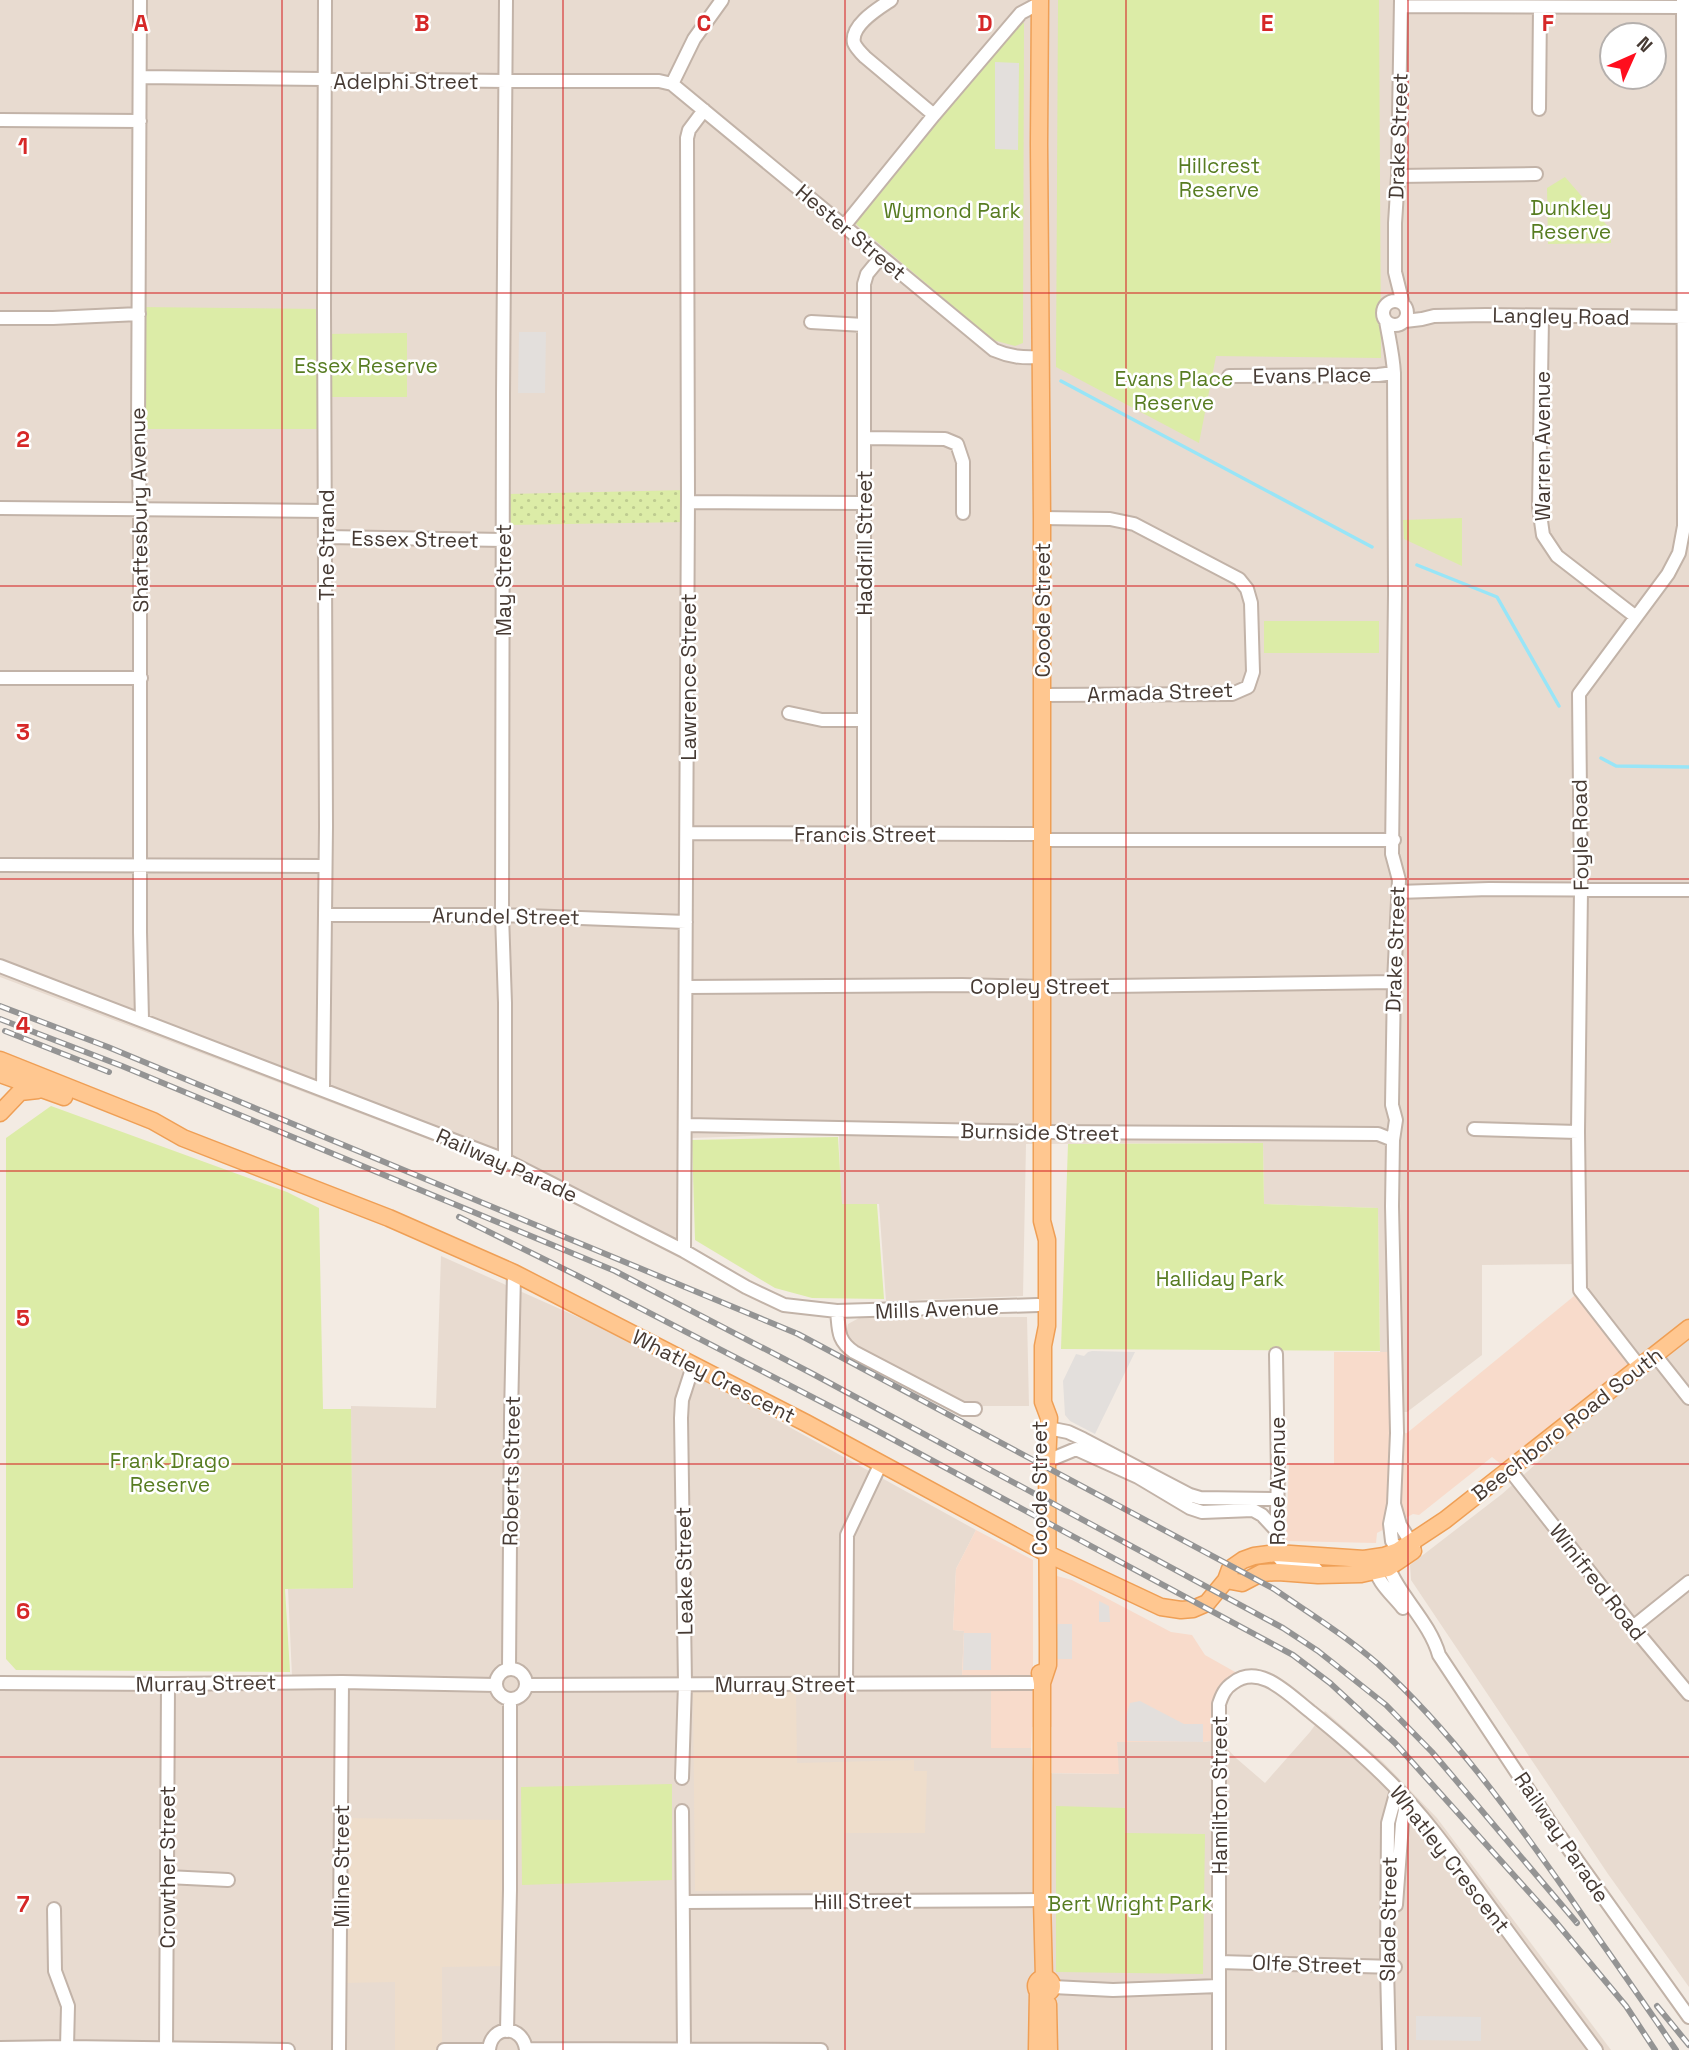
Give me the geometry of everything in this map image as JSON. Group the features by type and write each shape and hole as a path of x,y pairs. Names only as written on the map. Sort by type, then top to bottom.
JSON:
{"main road":[{"name":"Coode Street","path":"1040,1 1042,1221 1038,1240 1037,1326 1043,1346"},
{"path":"0,1081 1,1067"},
{"name":"Whatley Crescent","path":"1,1067 47,1091 158,1133 183,1138"},
{"name":"Whatley Crescent","path":"1,1067 153,1121 183,1138 389,1218 514,1273 881,1463 1043,1551 1161,1607 1193,1609 1207,1603 1226,1580 1230,1569 1254,1556 1276,1553"},
{"path":"0,1113 20,1092 32,1089 47,1091"},
{"name":"Coode Street","path":"1042,1221 1047,1240 1047,1326 1043,1346 1043,1402 1049,1418 1043,1551 1038,1576 1038,1665 1042,1684"},
{"name":"Beechboro Road South","path":"1393,1557 1689,1328"},
{"name":"Coode Street","path":"1043,1402 1038,1412 1043,1551"},
{"path":"1043,1551 1048,1665 1042,1684 1042,1900 1049,2050"},
{"path":"1276,1553 1352,1559 1393,1557"},
{"path":"1226,1580 1242,1583 1261,1573 1278,1572 1361,1574 1393,1557"},
{"path":"1037,2050 1046,1988"}],"street":[{"name":"Shaftesbury Avenue","path":"140,0 138,429 142,1020"},
{"name":"The Strand","path":"323,1089 326,866 325,0"},
{"name":"May Street","path":"505,1160 506,1003 502,915 506,0"},
{"path":"672,84 694,39 722,0"},
{"path":"891,0 869,15 856,31 853,40 864,57 934,115"},
{"path":"844,226 1021,13 1040,1"},
{"path":"1401,3 1540,7 1683,4"},
{"name":"Drake Street","path":"1393,1557 1390,1524 1394,1504 1397,1408 1392,1206 1396,1120 1392,1105 1399,880 1392,854 1393,352 1404,314 1395,272 1401,3"},
{"name":"Foyle Road","path":"1640,1366 1580,1290 1577,1132 1581,890 1579,694 1668,574 1679,553 1684,526 1686,317 1683,4"},
{"path":"1539,109 1540,7"},
{"name":"Adelphi Street","path":"141,78 659,81 672,84"},
{"name":"Hester Street","path":"672,84 995,350 1014,356 1040,357"},
{"name":"Lawrence Street","path":"684,1251 687,138 692,125 704,110"},
{"path":"0,120 141,121"},
{"path":"1398,176 1536,174"},
{"name":"Haddrill Street","path":"864,834 865,278 881,257"},
{"name":"Drake Street","path":"1393,352 1383,312 1395,272"},
{"path":"1386,305 1392,301 1404,314 1394,325 1386,321"},
{"name":"Langley Road","path":"1404,314 1420,310 1434,316 1686,317"},
{"path":"0,317 53,318 139,314"},
{"name":"Warren Avenue","path":"1542,317 1539,507 1543,535 1557,556 1636,617"},
{"path":"811,322 864,325"},
{"name":"Evans Place","path":"1229,376 1394,373"},
{"path":"864,438 945,439 957,444 963,462 962,513"},
{"path":"688,502 864,503"},
{"name":"Essex Street","path":"0,508 326,512"},
{"name":"Armada Street","path":"1042,518 1110,519 1134,524 1239,579 1247,589 1251,603 1253,672 1248,687 1232,694 1042,695"},
{"name":"Essex Street","path":"326,537 504,540"},
{"path":"0,678 141,678"},
{"path":"789,713 822,720 864,720"},
{"name":"Francis Street","path":"687,833 1394,840"},
{"path":"0,865 326,866"},
{"path":"1398,892 1489,889 1689,890"},
{"name":"Arundel Street","path":"325,915 502,915 686,922"},
{"name":"Railway Parade","path":"0,966 505,1160 784,1305 837,1311"},
{"name":"Copley Street","path":"686,987 1042,987 1394,982"},
{"name":"Burnside Street","path":"686,1125 1042,1132 1378,1134 1393,1140"},
{"path":"1474,1129 1577,1132"},
{"name":"Roberts Street","path":"509,1669 514,1273"},
{"name":"Mills Avenue","path":"837,1311 1038,1305"},
{"path":"837,1311 840,1337 844,1345 963,1409 975,1409"},
{"name":"Rose Avenue","path":"1276,1354 1276,1553 1279,1561 1314,1567 1321,1574"},
{"path":"1655,1355 1689,1398"},
{"name":"Leake Street","path":"682,1778 685,1684 681,1419 682,1399 693,1366"},
{"path":"1048,1428 1068,1432 1200,1498 1276,1499"},
{"path":"1047,1461 1076,1449 1138,1477 1202,1512 1253,1510 1262,1514 1276,1530"},
{"path":"846,1684 846,1535 881,1463"},
{"name":"Winifred Road","path":"1509,1469 1689,1694"},
{"name":"Railway Parade","path":"1393,1557 1379,1580 1403,1607 1429,1648 1439,1655 1551,1824 1689,2017"},
{"path":"1633,1627 1689,1583"},
{"path":"509,1669 520,1671 527,1685 523,1695 510,1700 500,1695 496,1685 499,1675 509,1669"},
{"name":"Whatley Crescent","path":"1244,1677 1257,1676 1272,1682 1336,1733 1397,1790 1436,1834 1596,2050"},
{"name":"Hamilton Street","path":"1219,2050 1219,1704 1229,1685 1244,1677"},
{"name":"Murray Street","path":"0,1683 342,1682 496,1685"},
{"name":"Milne Street","path":"339,2050 342,1682"},
{"name":"Crowther Street","path":"166,2049 168,1684"},
{"name":"Murray Street","path":"527,1685 1042,1684"},
{"path":"507,2031 510,1700"},
{"name":"Slade Street","path":"1389,2050 1391,1967 1388,1823 1397,1790"},
{"name":"Slade Street","path":"1397,2050 1391,1967 1402,1824 1407,1801"},
{"path":"682,1811 684,2049"},
{"path":"167,1877 228,1880"},
{"name":"Hill Street","path":"684,1902 1042,1900"},
{"path":"54,1909 55,1971 68,2006 68,2047"},
{"name":"Olfe Street","path":"1219,1962 1391,1967"},
{"path":"1046,1988 1112,1990 1219,1986"},
{"path":"443,2050 489,2050 492,2038 502,2032 513,2031 522,2038 526,2050 821,2050"},
{"path":"1583,2034 1583,2050"},
{"path":"0,2048 288,2050"}],"shaded area":[{"path":"0,0 1689,0 1689,1987 1608,1874 1411,1580 1410,1565 1502,1494 1645,1367 1586,1290 1585,1264 1482,1265 1482,1355 1407,1412 1381,1411 1378,1208 1264,1204 1263,1143 1026,1144 1023,1296 886,1301 879,1204 841,1204 839,1133 691,1138 690,1256 509,1170 0,977"},
{"path":"995,62 1019,63 1018,150 995,149"},
{"path":"519,332 546,332 545,393 518,393"},
{"path":"441,1256 616,1334 976,1530 956,1569 953,1630 964,1631 962,1675 991,1675 991,1747 1031,1748 1033,1773 1118,1774 1117,1742 1219,1740 1265,1783 1325,1711 1383,1762 1437,1818 1611,2050 0,2050 0,1678 292,1676 288,1589 352,1587 351,1406 436,1408"},
{"path":"1579,1292 1637,1366 1507,1469 1492,1457 1419,1515 1413,1514 1377,1533 1376,1543 1286,1541 1289,1463 1334,1464 1334,1352 1396,1352 1397,1434 1407,1433"},
{"path":"1027,1317 1029,1406 970,1406 949,1398 852,1344 846,1334 848,1324 859,1318"},
{"path":"1092,1351 1135,1352 1095,1434 1070,1421 1065,1415 1063,1381 1076,1354 1084,1356"},
{"path":"976,1530 1033,1560 1033,1671 1053,1670 1053,1575 1072,1580 1171,1632 1192,1635 1205,1655 1244,1677 1222,1695 1219,1740 1117,1742 1119,1774 1052,1773 1052,1727 1032,1727 1031,1748 991,1748 991,1676 962,1675 964,1631 953,1630 956,1569"},
{"path":"1099,1601 1109,1606 1110,1622 1099,1622"},
{"path":"1057,1624 1072,1624 1072,1659 1056,1659"},
{"path":"964,1633 991,1633 991,1670 963,1670"},
{"path":"693,1692 796,1692 797,1763 914,1760 914,1771 927,1771 925,1833 844,1833 844,1890 695,1891"},
{"path":"1140,1701 1184,1724 1203,1724 1203,1742 1127,1741 1126,1716 1130,1703"},
{"path":"341,1818 509,1820 508,1966 442,1967 442,2050 395,2050 395,1982 340,1983"},
{"path":"1416,2016 1481,2017 1481,2041 1416,2040"}],"green space":[{"name":"Hillcrest Reserve","path":"1058,0 1379,0 1381,358 1216,356 1199,443 1056,367"},
{"name":"Wymond Park","path":"1015,20 1024,23 1023,343 1015,346 993,340 856,224 858,211"},
{"name":"Dunkley Reserve","path":"1565,177 1611,230 1611,243 1548,244 1547,188"},
{"name":"Essex Reserve","path":"139,307 324,309 324,334 407,333 407,397 325,397 325,429 138,429"},
{"path":"688,490 688,522 504,525 504,494"},
{"path":"1462,518 1462,566 1404,539 1403,520"},
{"path":"1264,621 1379,621 1379,653 1264,653"},
{"name":"Frank Drago Reserve","path":"51,1106 287,1192 319,1208 323,1409 351,1409 353,1588 285,1589 290,1672 16,1670 6,1659 6,1138"},
{"path":"838,1137 842,1204 877,1204 884,1299 812,1298 775,1288 695,1240 692,1140"},
{"name":"Halliday Park","path":"1263,1143 1264,1204 1378,1208 1380,1351 1061,1349 1068,1144"},
{"path":"672,1784 672,1880 522,1885 521,1787"},
{"name":"Bert Wright Park","path":"1056,1806 1125,1808 1125,1833 1205,1834 1203,1974 1056,1972"}],"waterway":[{"path":"1061,381 1372,547"},
{"path":"1417,565 1497,597 1559,706"},
{"path":"1601,758 1616,766 1689,767"}],"railway":[{"path":"0,1006 108,1047 798,1334 1274,1589 1340,1634 1378,1664 1455,1745 1524,1832 1676,2050"},
{"path":"0,1019 122,1066 615,1271 813,1374 1283,1628 1318,1651 1386,1705 1432,1752 1577,1923"},
{"path":"5,1031 109,1072"},
{"path":"459,1217 872,1428 1293,1655 1330,1683 1395,1743 1555,1921 1626,2006 1655,2050"},
{"path":"1657,2006 1689,2045"}],"park label":[{"name":"Evans Place Reserve","path":"1174,390"}]}
